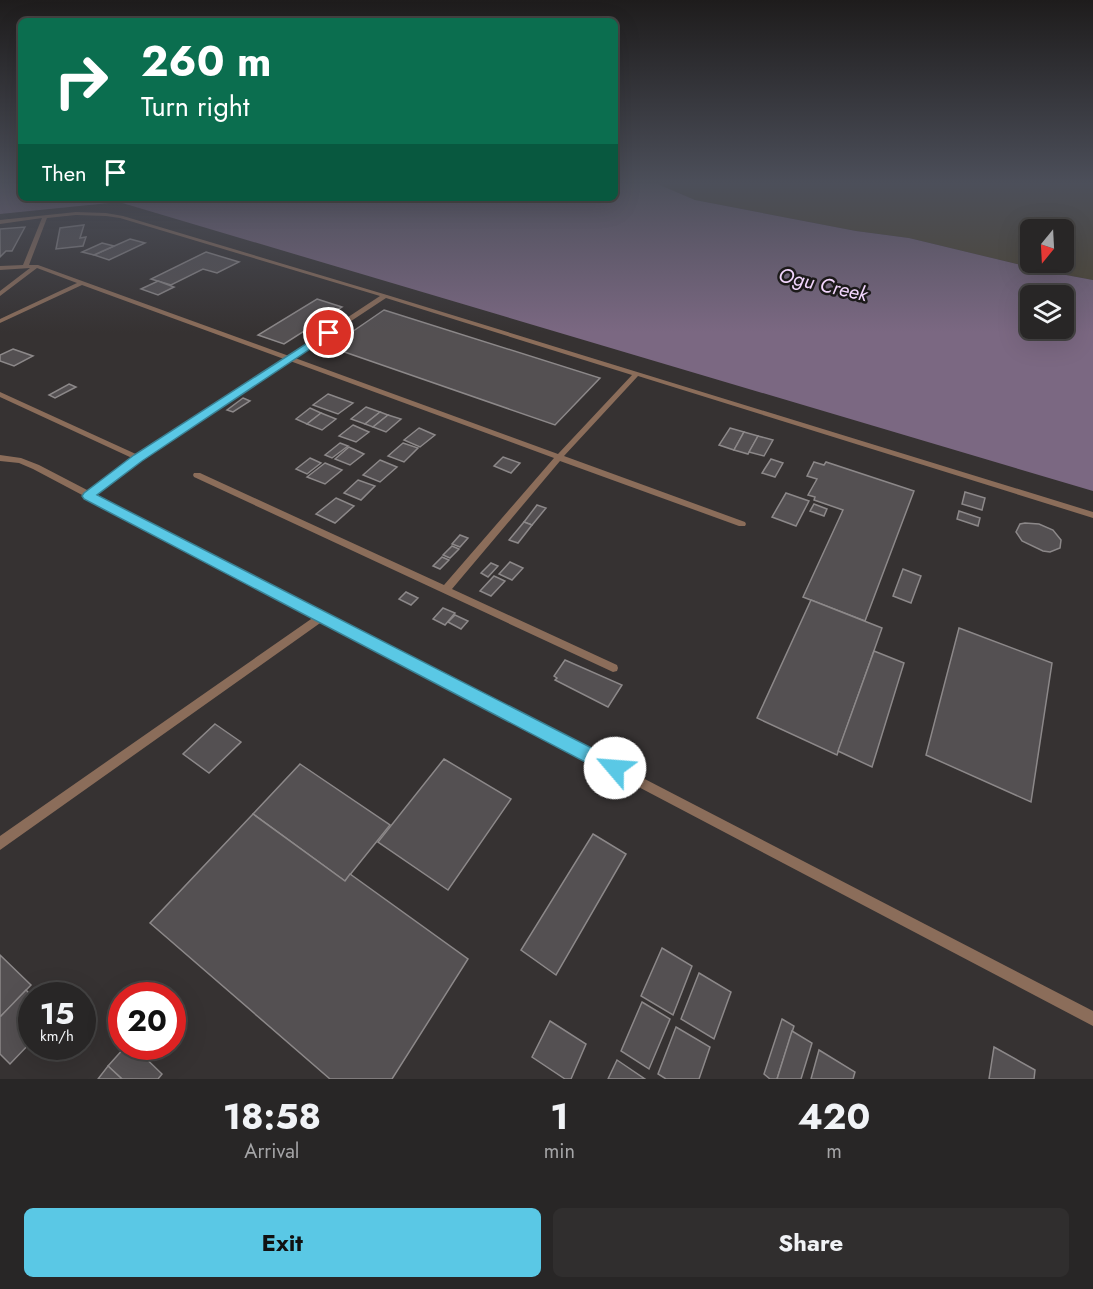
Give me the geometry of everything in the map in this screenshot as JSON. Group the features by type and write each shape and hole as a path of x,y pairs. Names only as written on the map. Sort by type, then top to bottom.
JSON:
{"lane":[{"path":"26,265 39,232"},
{"path":"173,232 386,296 1093,515"},
{"path":"0,294 36,266"},
{"path":"0,268 36,266 742,524"},
{"path":"0,321 82,283"},
{"path":"88,496 138,458 386,296"},
{"path":"445,590 560,456 636,374"},
{"path":"0,394 138,458"},
{"path":"0,458 21,461 36,467 1093,1019"},
{"path":"197,475 613,668"},
{"path":"0,844 323,616"}],"shaded area":[{"path":"866,232 1020,232 1020,265 909,238"},
{"path":"1074,232 1093,232 1093,280 1055,273 1074,273"}],"water":[{"name":"Ogu Creek","path":"221,232 866,232 909,238 1020,265 1020,273 1055,273 1093,280 1093,491"}],"building":[{"path":"0,232 22,232 12,251 6,251 0,257"},
{"path":"59,232 82,232 80,238 86,237 83,246 56,249"},
{"path":"130,239 145,243 109,260 94,255"},
{"path":"102,243 114,246 94,255 82,252"},
{"path":"206,252 239,262 217,273 203,269 171,285 151,279"},
{"path":"158,281 174,287 158,295 141,289"},
{"path":"317,299 342,307 284,344 258,335"},
{"path":"384,310 600,378 555,425 330,347"},
{"path":"13,349 33,356 14,366 0,361 0,355"},
{"path":"69,384 76,387 55,398 49,395"},
{"path":"328,394 353,403 338,414 313,405"},
{"path":"243,398 250,401 233,412 227,410"},
{"path":"366,407 380,412 365,424 351,419"},
{"path":"310,408 321,413 307,424 296,419"},
{"path":"380,412 388,415 373,427 365,424"},
{"path":"321,413 336,419 322,430 307,424"},
{"path":"388,415 401,419 386,432 373,427"},
{"path":"353,425 369,432 356,442 339,436"},
{"path":"419,428 435,435 420,447 404,440"},
{"path":"730,428 744,432 734,450 719,445"},
{"path":"744,432 758,436 748,454 734,450"},
{"path":"758,436 773,440 764,456 749,452"},
{"path":"340,443 348,446 332,458 325,455"},
{"path":"403,443 418,448 404,462 388,456"},
{"path":"349,447 364,454 350,465 335,459"},
{"path":"503,457 520,463 511,473 494,466"},
{"path":"310,458 321,463 307,474 296,469"},
{"path":"771,459 783,463 775,477 762,473"},
{"path":"380,460 397,467 380,482 363,475"},
{"path":"814,462 824,465 826,462 914,491 865,621 803,597 843,510 814,500 815,497 808,495 817,479 807,476"},
{"path":"325,463 342,470 325,484 307,477"},
{"path":"358,480 375,486 361,500 344,493"},
{"path":"965,492 985,498 982,510 962,504"},
{"path":"786,493 809,501 796,526 772,517"},
{"path":"336,498 354,506 335,523 316,514"},
{"path":"814,504 827,509 824,516 810,511"},
{"path":"537,505 546,508 532,525 524,522"},
{"path":"959,511 980,518 978,526 957,519"},
{"path":"524,522 532,525 518,543 509,540"},
{"path":"1020,524 1039,524 1053,530 1061,540 1060,548 1050,552 1043,551 1022,541 1016,532"},
{"path":"460,535 468,538 460,547 452,544"},
{"path":"452,546 459,549 450,558 443,555"},
{"path":"442,557 449,560 440,569 433,566"},
{"path":"510,562 523,568 512,580 499,574"},
{"path":"491,563 498,566 488,577 481,573"},
{"path":"903,569 921,576 911,603 893,596"},
{"path":"494,576 505,581 491,596 480,591"},
{"path":"406,592 418,598 411,605 399,599"},
{"path":"811,600 882,628 837,755 757,718"},
{"path":"443,608 455,613 445,625 433,619"},
{"path":"455,615 468,621 461,629 448,622"},
{"path":"959,628 1052,663 1031,802 926,755"},
{"path":"874,651 904,663 872,767 838,751"},
{"path":"565,660 622,685 608,707 555,680 557,678 554,676"},
{"path":"215,724 241,742 209,773 183,754"},
{"path":"444,759 511,799 448,890 378,842"},
{"path":"300,764 390,825 345,881 253,814"},
{"path":"253,814 345,881 350,874 468,959 392,1079 330,1079 150,923"},
{"path":"593,834 626,854 556,975 521,950"},
{"path":"662,948 692,966 673,1015 641,996"},
{"path":"0,955 28,982 18,982 18,998 0,1017"},
{"path":"699,973 731,992 714,1039 681,1019"},
{"path":"18,998 18,1056 10,1064 0,1054 0,1017"},
{"path":"642,1002 670,1019 649,1069 621,1051"},
{"path":"782,1019 794,1026 777,1079 770,1079 764,1074"},
{"path":"550,1021 586,1044 571,1079 565,1079 532,1057"},
{"path":"676,1027 710,1047 699,1079 666,1079 658,1074"},
{"path":"792,1031 812,1043 801,1079 777,1079"},
{"path":"994,1047 1035,1070 1034,1079 989,1079"},
{"path":"819,1050 855,1072 853,1079 811,1079"},
{"path":"113,1060 147,1060 162,1074 158,1079 122,1079 108,1066"},
{"path":"617,1060 645,1079 608,1079"},
{"path":"108,1066 122,1079 98,1079"}],"route":[{"path":"329,333 138,458 88,496 615,768"}]}
